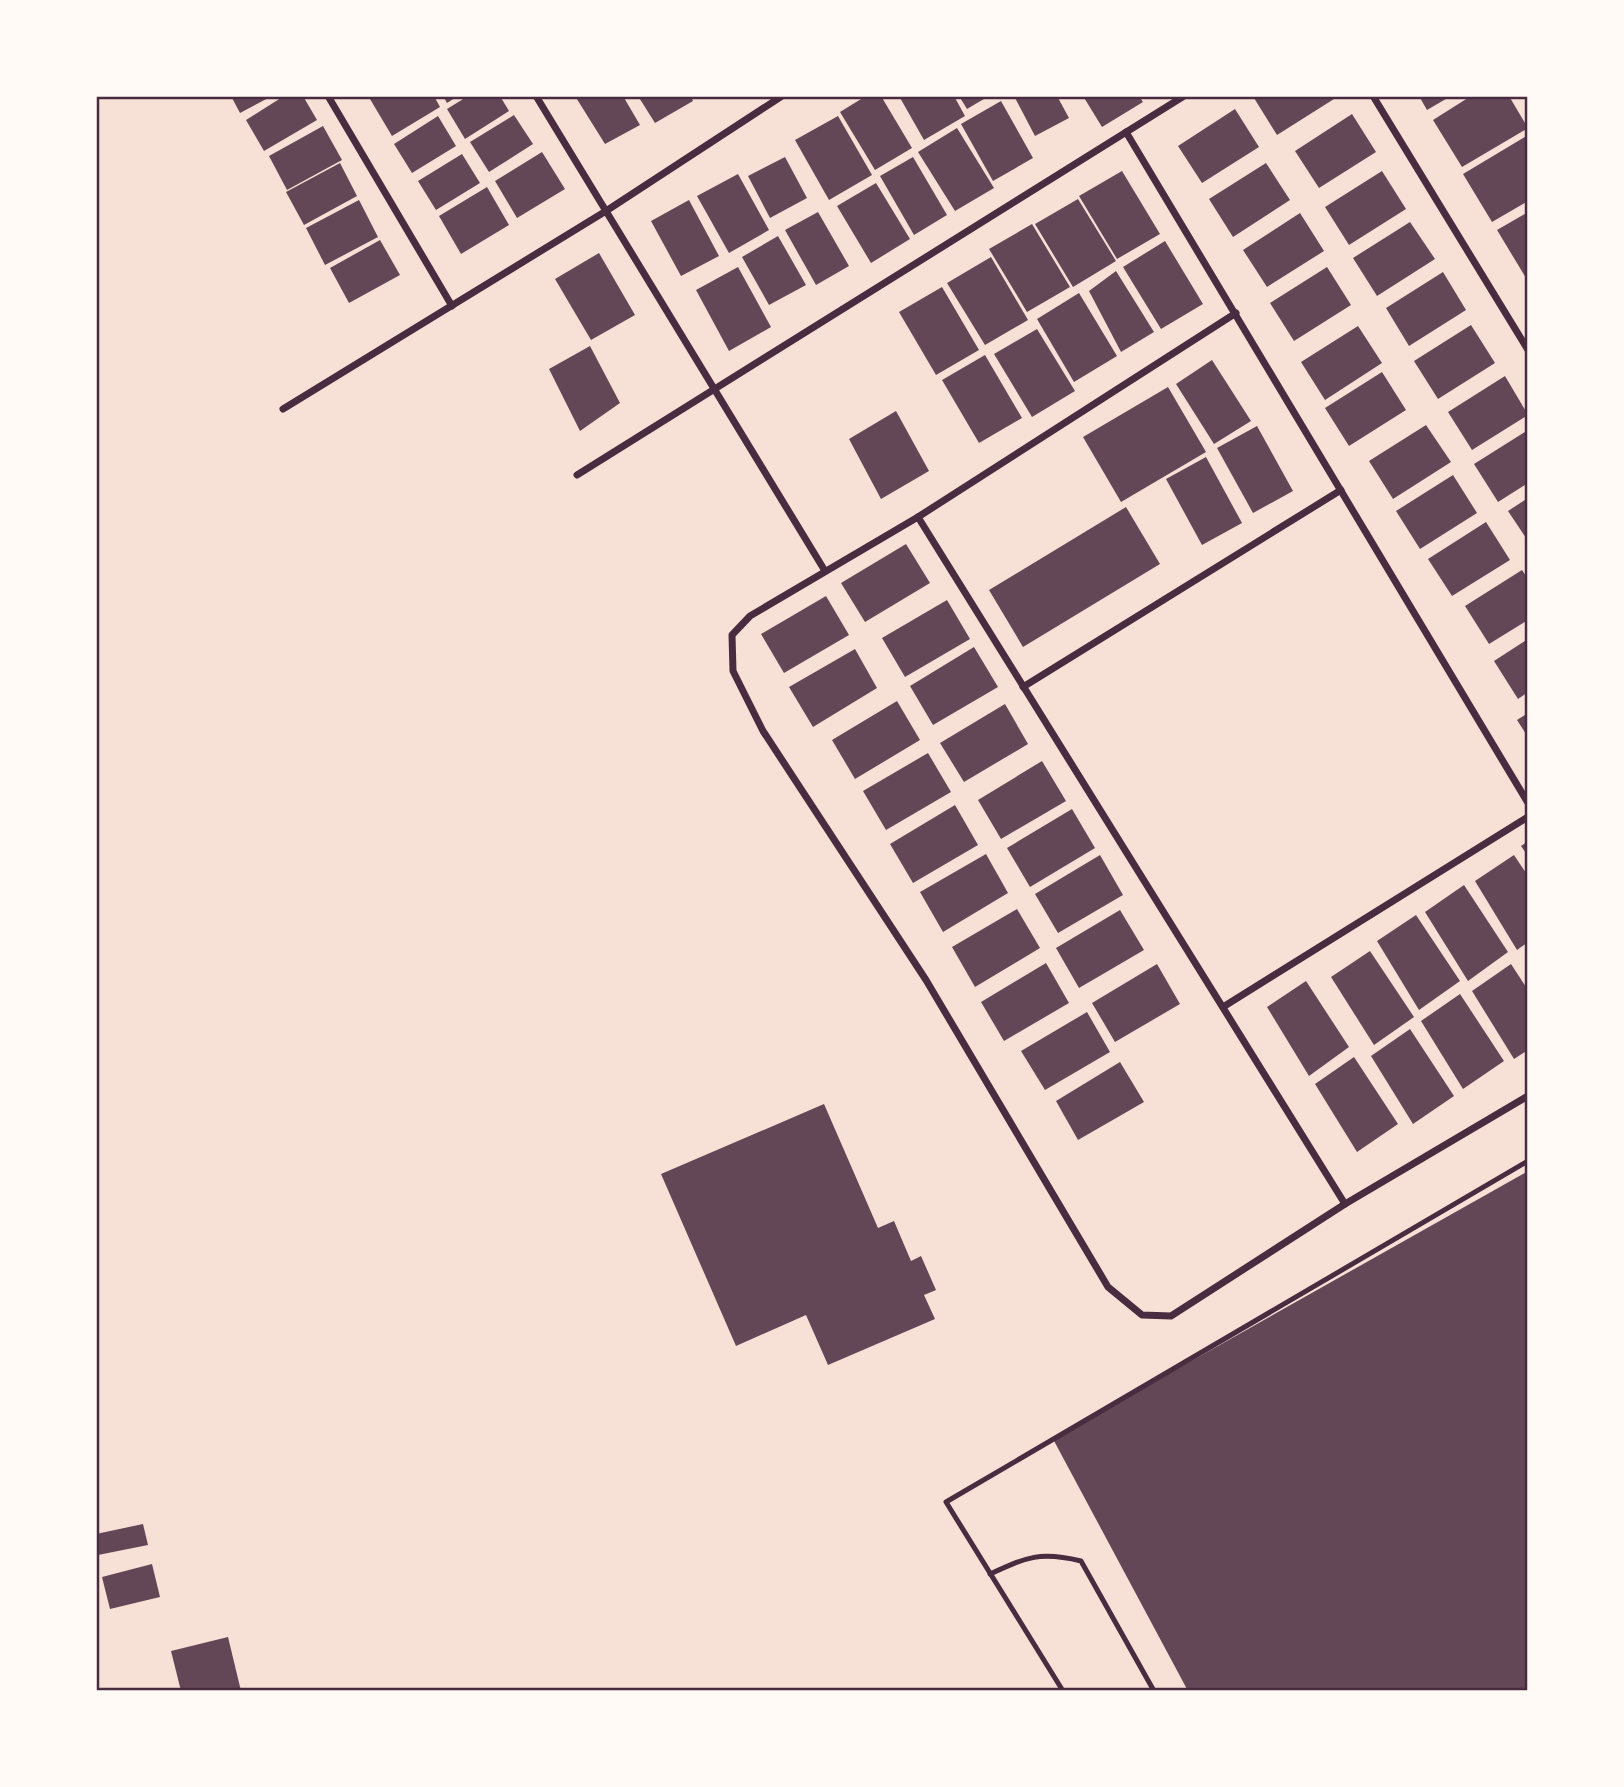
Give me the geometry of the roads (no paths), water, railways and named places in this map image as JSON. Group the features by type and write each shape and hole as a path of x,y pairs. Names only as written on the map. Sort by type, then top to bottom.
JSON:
{"street":[{"path":"328,96 452,306"},
{"path":"536,96 825,571"},
{"path":"283,409 606,211 782,96"},
{"path":"577,475 1184,96"},
{"path":"1373,96 1528,350"},
{"path":"1126,132 1528,803"},
{"path":"1236,313 918,517 750,615 732,635 733,671 763,731 926,980 1108,1287 1142,1315 1171,1316 1345,1204 1528,1096"},
{"path":"1023,687 1341,490"},
{"path":"918,517 1345,1204"},
{"path":"1223,1007 1528,817"}],"lane":[{"path":"1063,1691 946,1502 1528,1161"},
{"path":"990,1574 1026,1558 1058,1555 1081,1561 1154,1691"}]}
